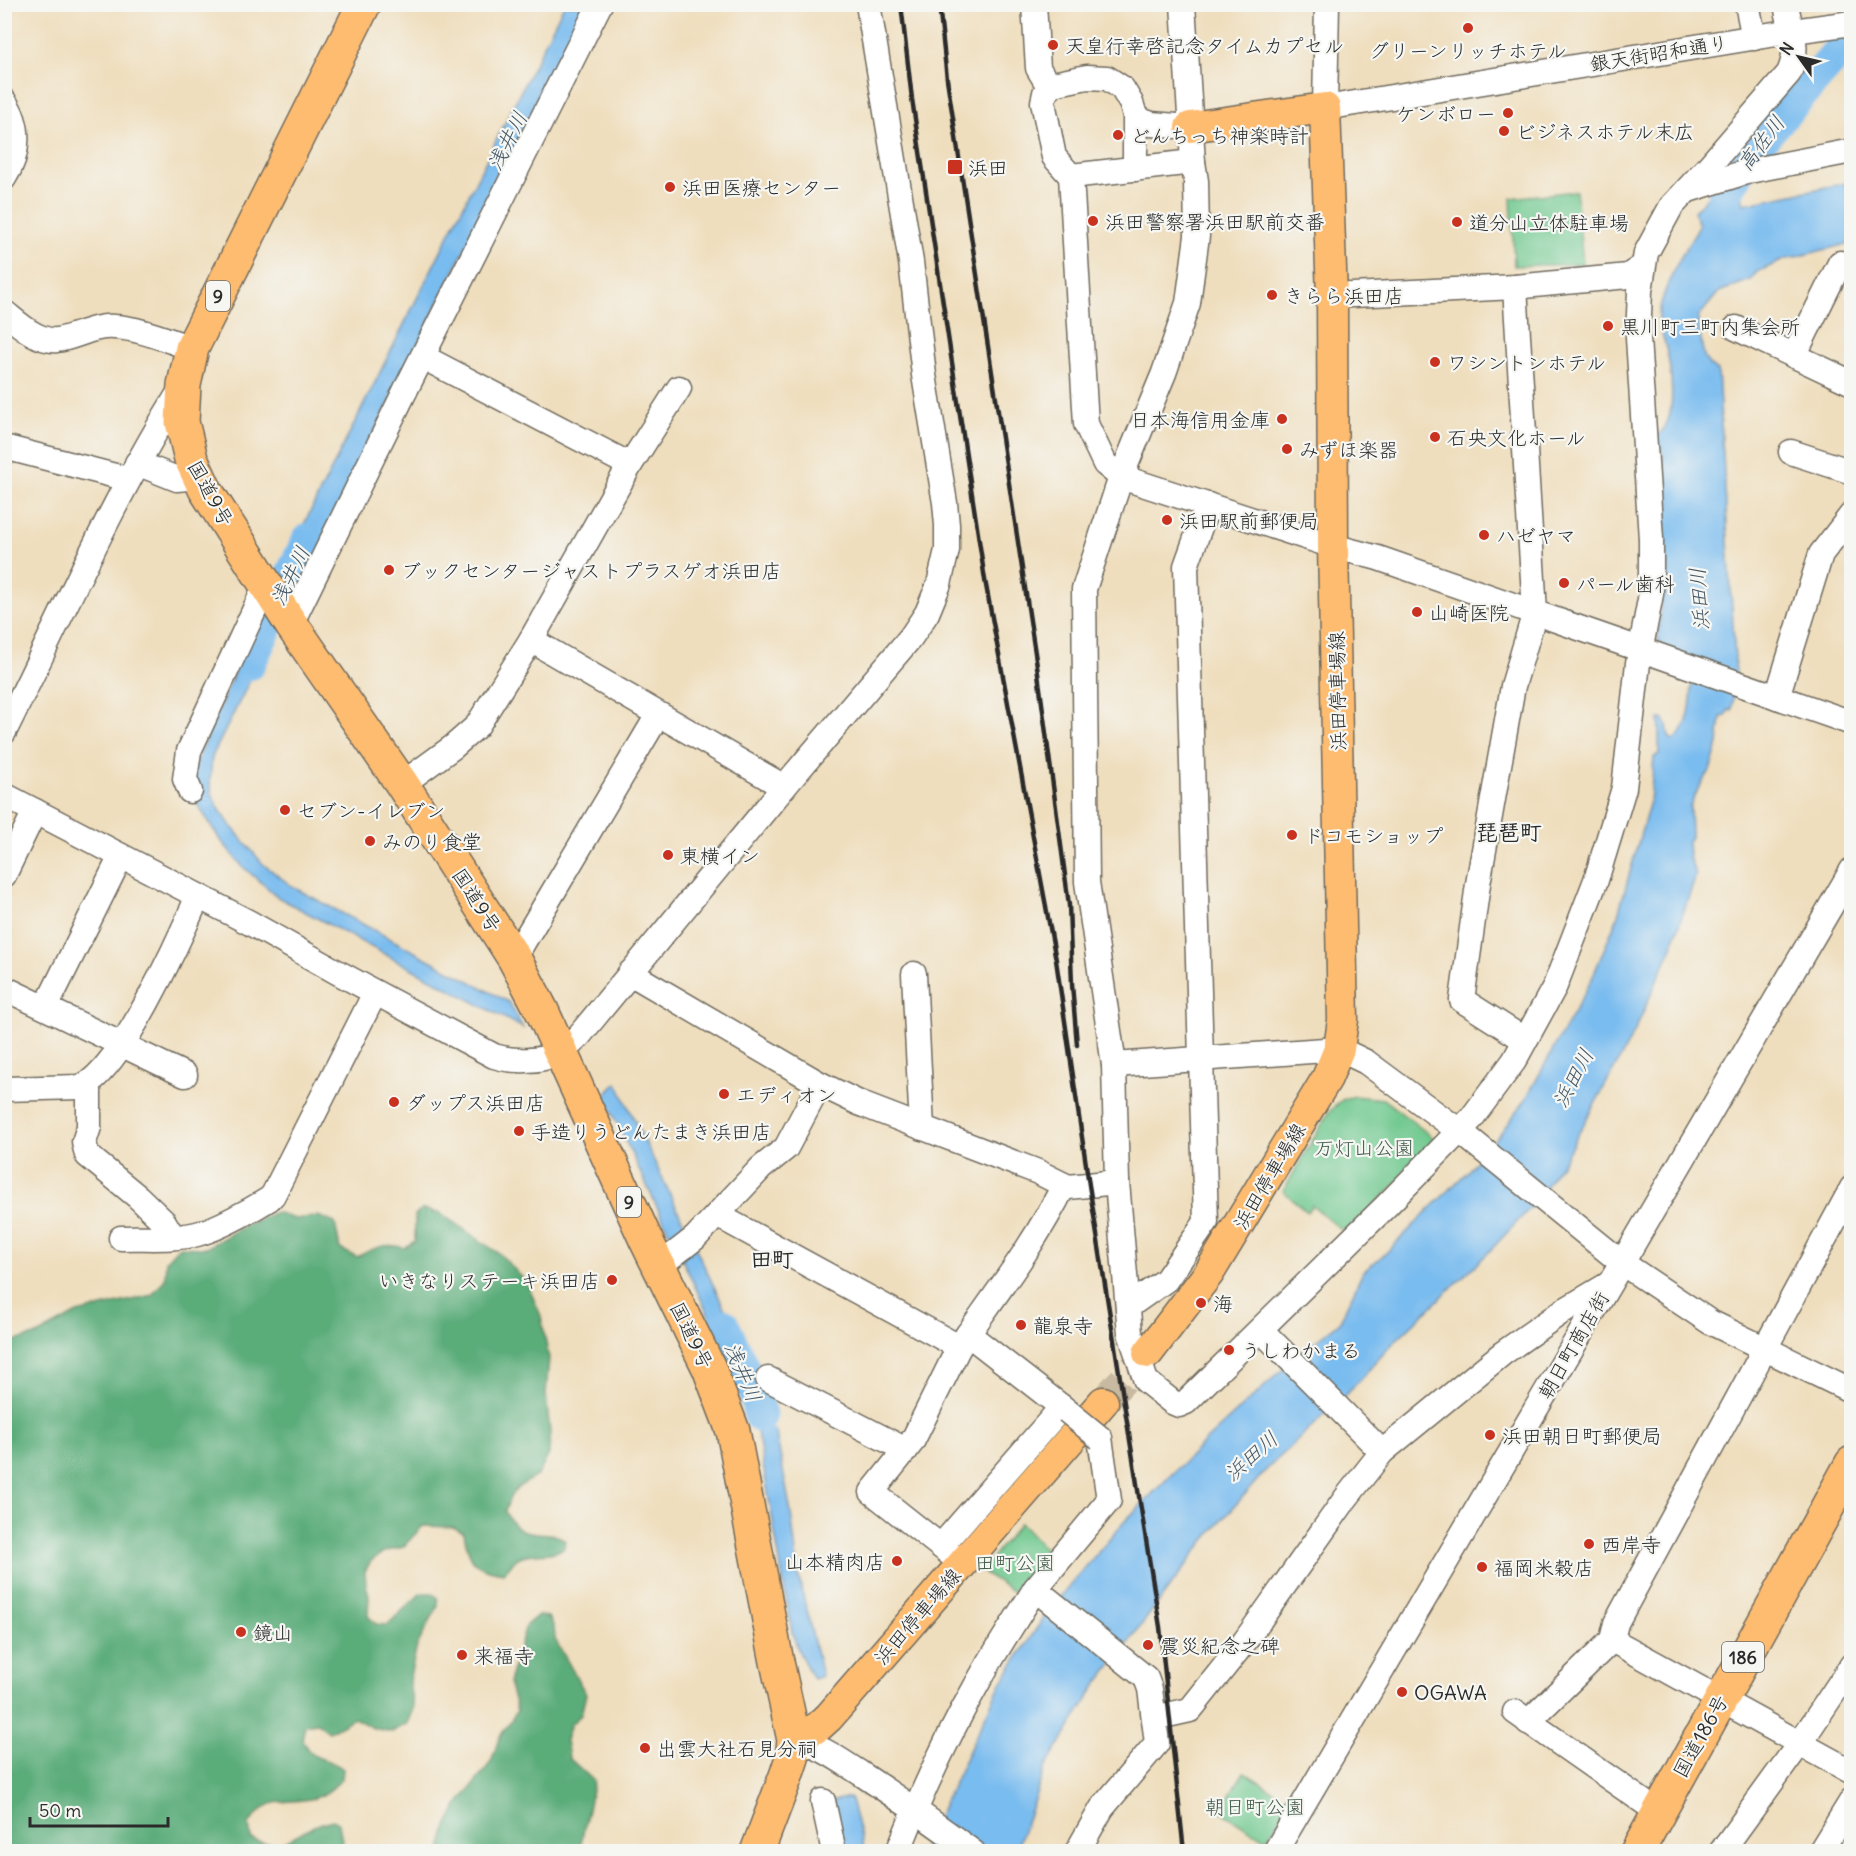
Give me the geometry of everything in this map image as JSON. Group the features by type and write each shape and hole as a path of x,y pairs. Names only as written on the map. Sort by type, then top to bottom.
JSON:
{"highway":[{"name":"国道9号","path":"364,4 192,348 184,385 182,422 191,459 199,477 278,604 402,784 514,958 667,1259 733,1431 774,1651 794,1740 792,1758 758,1851"},
{"name":"国道186号","path":"1637,1851 1851,1463"}],"main road":[{"path":"1190,127 1325,108"},
{"name":"浜田停車場線","path":"1148,1353 1209,1273 1246,1215 1327,1078 1339,1049 1343,1002 1334,546 1332,296 1325,108"},
{"name":"浜田停車場線","path":"794,1740 818,1727 829,1717 952,1555 1103,1402"}],"street":[{"path":"190,791 185,779 189,751 402,397 600,4"},
{"path":"4,795 250,923 485,1052 503,1059 528,1060 561,1053 578,1037 911,637 927,613 935,594 946,550 945,503 924,375 911,262 868,4"},
{"path":"1034,4 1038,68 1050,88"},
{"path":"1183,4 1192,162 1196,181 1197,236 1188,303 1164,373 1121,477 1084,589 1087,882 1114,1065 1117,1182 1130,1333 1146,1382 1179,1405 1186,1402 1263,1332 1386,1206 1463,1133 1514,1061 1555,986 1580,926 1624,788 1645,651 1652,576 1638,338 1646,253 1671,207 1789,73 1795,58 1793,31 1786,4"},
{"path":"1325,108 1327,4"},
{"path":"1747,4 1754,38"},
{"name":"銀天街昭和通り","path":"1325,108 1793,31 1845,25"},
{"path":"1135,169 1135,115 1122,88 1107,78 1087,77 1053,84 1045,93 1043,102 1053,157 1071,176 1086,424 1105,464 1121,477 1378,558 1851,723"},
{"path":"4,101 16,127 12,166 4,178"},
{"path":"1135,115 1150,124 1190,127"},
{"path":"1687,191 1749,171 1851,151"},
{"path":"1071,176 1192,162"},
{"path":"1794,356 1840,263"},
{"path":"1332,296 1515,287 1628,276 1643,266"},
{"path":"1515,287 1536,612 1513,686 1480,872 1462,1000 1525,1040"},
{"path":"4,312 38,336 47,339 55,340 94,328 118,327 192,348"},
{"path":"1736,328 1851,383"},
{"path":"423,357 630,465"},
{"path":"4,732 132,471 184,385"},
{"path":"402,784 453,747 477,726 531,640 630,465 679,388"},
{"path":"4,447 177,479 199,477"},
{"path":"1791,452 1851,472"},
{"path":"1129,1306 1166,1280 1206,1222 1186,566 1208,506"},
{"path":"1777,697 1821,554 1851,514"},
{"path":"531,640 784,787"},
{"path":"514,958 658,715"},
{"path":"4,875 35,811"},
{"path":"46,1007 121,856"},
{"name":"朝日町商店街","path":"1275,1851 1851,870"},
{"path":"4,1089 80,1087 89,1084 104,1070 123,1045 145,1006 198,896"},
{"path":"630,974 820,1084 861,1104 1038,1172 1064,1185 1078,1187 1117,1182"},
{"path":"914,974 922,1128"},
{"path":"4,988 186,1076"},
{"path":"121,1238 195,1235 265,1202 273,1195 375,993"},
{"path":"1114,1065 1339,1049 1366,1062 1463,1133 1622,1263 1710,1322 1851,1391"},
{"path":"89,1084 89,1127 84,1142 87,1155 138,1197 164,1222 173,1237"},
{"path":"667,1259 694,1238 761,1168 786,1148 820,1084"},
{"path":"1064,1185 1052,1209 1017,1265 964,1340 912,1442 872,1492 952,1555 1065,1409"},
{"path":"1658,1812 1522,1717 1612,1640 1616,1623 1851,1188"},
{"path":"717,1215 964,1340 1065,1409 1100,1438 1109,1500 1039,1591 977,1684 945,1744 919,1812 898,1851"},
{"path":"1154,1718 1190,1710 1245,1641 1346,1498 1382,1452 1503,1353 1563,1311 1609,1284"},
{"path":"1263,1332 1382,1452"},
{"path":"768,1379 906,1450"},
{"path":"1039,1591 1146,1678 1150,1689 1157,1743 1102,1808 1077,1851"},
{"path":"1612,1640 1851,1772"},
{"path":"1721,1851 1800,1743 1851,1665"},
{"path":"794,1740 806,1742 823,1750 919,1812 974,1851"},
{"path":"1820,1851 1851,1800"},
{"path":"823,1801 834,1851"}],"green space":[{"path":"1576,191 1583,264 1514,266 1511,198"},
{"name":"万灯山公園","path":"1354,1096 1383,1099 1434,1138 1434,1145 1346,1234 1312,1205 1307,1212 1283,1191 1329,1112 1342,1100"},
{"path":"423,1209 440,1213 501,1255 527,1283 541,1316 549,1358 546,1394 550,1432 549,1454 538,1475 520,1486 511,1495 505,1511 518,1528 533,1533 557,1536 565,1540 564,1548 552,1553 529,1554 518,1558 504,1573 486,1569 475,1562 468,1551 464,1533 453,1527 423,1526 403,1547 384,1552 371,1561 365,1571 369,1595 368,1616 376,1624 387,1625 421,1593 432,1593 438,1598 438,1606 417,1646 409,1681 413,1709 407,1724 392,1732 373,1728 354,1718 329,1732 317,1723 305,1725 302,1740 306,1748 316,1756 343,1769 342,1779 319,1797 272,1804 257,1814 249,1824 251,1839 270,1844 284,1841 316,1825 333,1820 339,1824 344,1851 5,1851 4,1343 35,1336 77,1313 152,1295 165,1279 166,1260 178,1247 206,1248 246,1225 276,1212 295,1219 318,1216 335,1223 340,1249 357,1257 380,1247 404,1248 415,1241 415,1215"},
{"name":"田町公園","path":"1020,1523 1048,1553 1017,1594 981,1571"},
{"path":"538,1615 548,1617 554,1626 555,1639 586,1694 581,1715 571,1724 566,1740 569,1758 594,1781 581,1843 574,1851 441,1851 447,1826 457,1806 491,1762 499,1738 517,1711 509,1682 526,1625"},
{"name":"朝日町公園","path":"1244,1772 1291,1802 1266,1840 1220,1811"}],"water":[{"path":"564,5 585,5 296,592 281,570"},
{"name":"浜田川","path":"1739,177 1744,204 1851,182 1851,243 1784,260 1757,272 1750,280 1719,292 1699,316 1698,323 1704,357 1710,366 1718,371 1736,676 1732,711 1728,710 1726,716 1721,717 1718,744 1710,771 1699,787 1690,807 1689,857 1696,875 1671,949 1633,1035 1565,1158 1532,1206 1486,1255 1395,1341 1346,1395 1267,1469 1205,1540 1093,1690 1045,1768 1016,1851 921,1852 1001,1683 1048,1611 1125,1521 1203,1443 1304,1350 1339,1323 1363,1272 1388,1251 1468,1171 1524,1102 1591,981 1617,918 1650,801 1654,757 1659,754 1659,719 1663,719 1667,725 1669,737 1673,740 1683,730 1691,700 1692,685 1658,641 1662,590 1659,518 1666,513 1663,456 1656,436 1664,429 1668,419 1672,393 1670,366 1659,325 1659,313 1670,279 1699,226 1694,211 1714,190"},
{"path":"260,611 273,634 212,757 211,791 217,806 263,864 293,887 509,1002 523,1028 279,898 242,866 219,838 196,802 190,778"},
{"path":"617,1083 750,1362 734,1368 604,1096"},
{"path":"753,1370 773,1417 791,1513 799,1578 822,1676 813,1679 798,1650 792,1632 755,1422 737,1376"},
{"path":"850,1797 865,1851 844,1851 833,1801"}],"pier":[{"path":"744,1401 777,1421 779,1432 749,1415"}],"waterway":[{"name":"高佐川","path":"1723,200 1743,160 1832,60 1852,32"},
{"name":"浅井川","path":"249,664 308,540"},
{"name":"浅井川","path":"723,1325 755,1393 760,1416"}],"tunnel":[{"path":"1103,1402 1148,1353"}],"railway":[{"path":"901,4 912,99 985,580 1056,960 1089,1185 1160,1627 1184,1852"},
{"path":"939,4 947,79 1037,666 1069,905 1077,1045"}],"place":[{"name":"グリーンリッチホテル","path":"1468,28"},
{"name":"天皇行幸啓記念タイムカプセル","path":"1053,45"},
{"name":"ケンボロー","path":"1508,113"},
{"name":"ビジネスホテル末広","path":"1504,131"},
{"name":"どんちっち神楽時計","path":"1118,135"},
{"name":"浜田","path":"955,167"},
{"name":"浜田医療センター","path":"670,187"},
{"name":"浜田警察署浜田駅前交番","path":"1093,221"},
{"name":"道分山立体駐車場","path":"1457,222"},
{"name":"きらら浜田店","path":"1272,295"},
{"name":"黒川町三町内集会所","path":"1608,326"},
{"name":"ワシントンホテル","path":"1435,362"},
{"name":"日本海信用金庫","path":"1282,419"},
{"name":"石央文化ホール","path":"1435,437"},
{"name":"みずほ楽器","path":"1287,449"},
{"name":"浜田駅前郵便局","path":"1167,520"},
{"name":"ハゼヤマ","path":"1484,535"},
{"name":"ブックセンタージャストプラスゲオ浜田店","path":"389,570"},
{"name":"パール歯科","path":"1564,583"},
{"name":"山崎医院","path":"1417,612"},
{"name":"セブン-イレブン","path":"285,810"},
{"name":"ドコモショップ","path":"1292,835"},
{"name":"みのり食堂","path":"370,841"},
{"name":"東横イン","path":"668,855"},
{"name":"エディオン","path":"724,1094"},
{"name":"ダップス浜田店","path":"394,1102"},
{"name":"手造りうどんたまき浜田店","path":"519,1131"},
{"name":"いきなりステーキ浜田店","path":"612,1280"},
{"name":"海","path":"1201,1303"},
{"name":"龍泉寺","path":"1021,1325"},
{"name":"うしわかまる","path":"1229,1350"},
{"name":"浜田朝日町郵便局","path":"1490,1435"},
{"name":"西岸寺","path":"1589,1544"},
{"name":"山本精肉店","path":"897,1561"},
{"name":"福岡米穀店","path":"1482,1567"},
{"name":"鏡山","path":"241,1632"},
{"name":"震災紀念之碑","path":"1148,1645"},
{"name":"来福寺","path":"462,1655"},
{"name":"OGAWA","path":"1402,1692"},
{"name":"出雲大社石見分祠","path":"645,1748"}],"district":[{"name":"琵琶町","path":"1509,832"},
{"name":"田町","path":"772,1259"}]}
